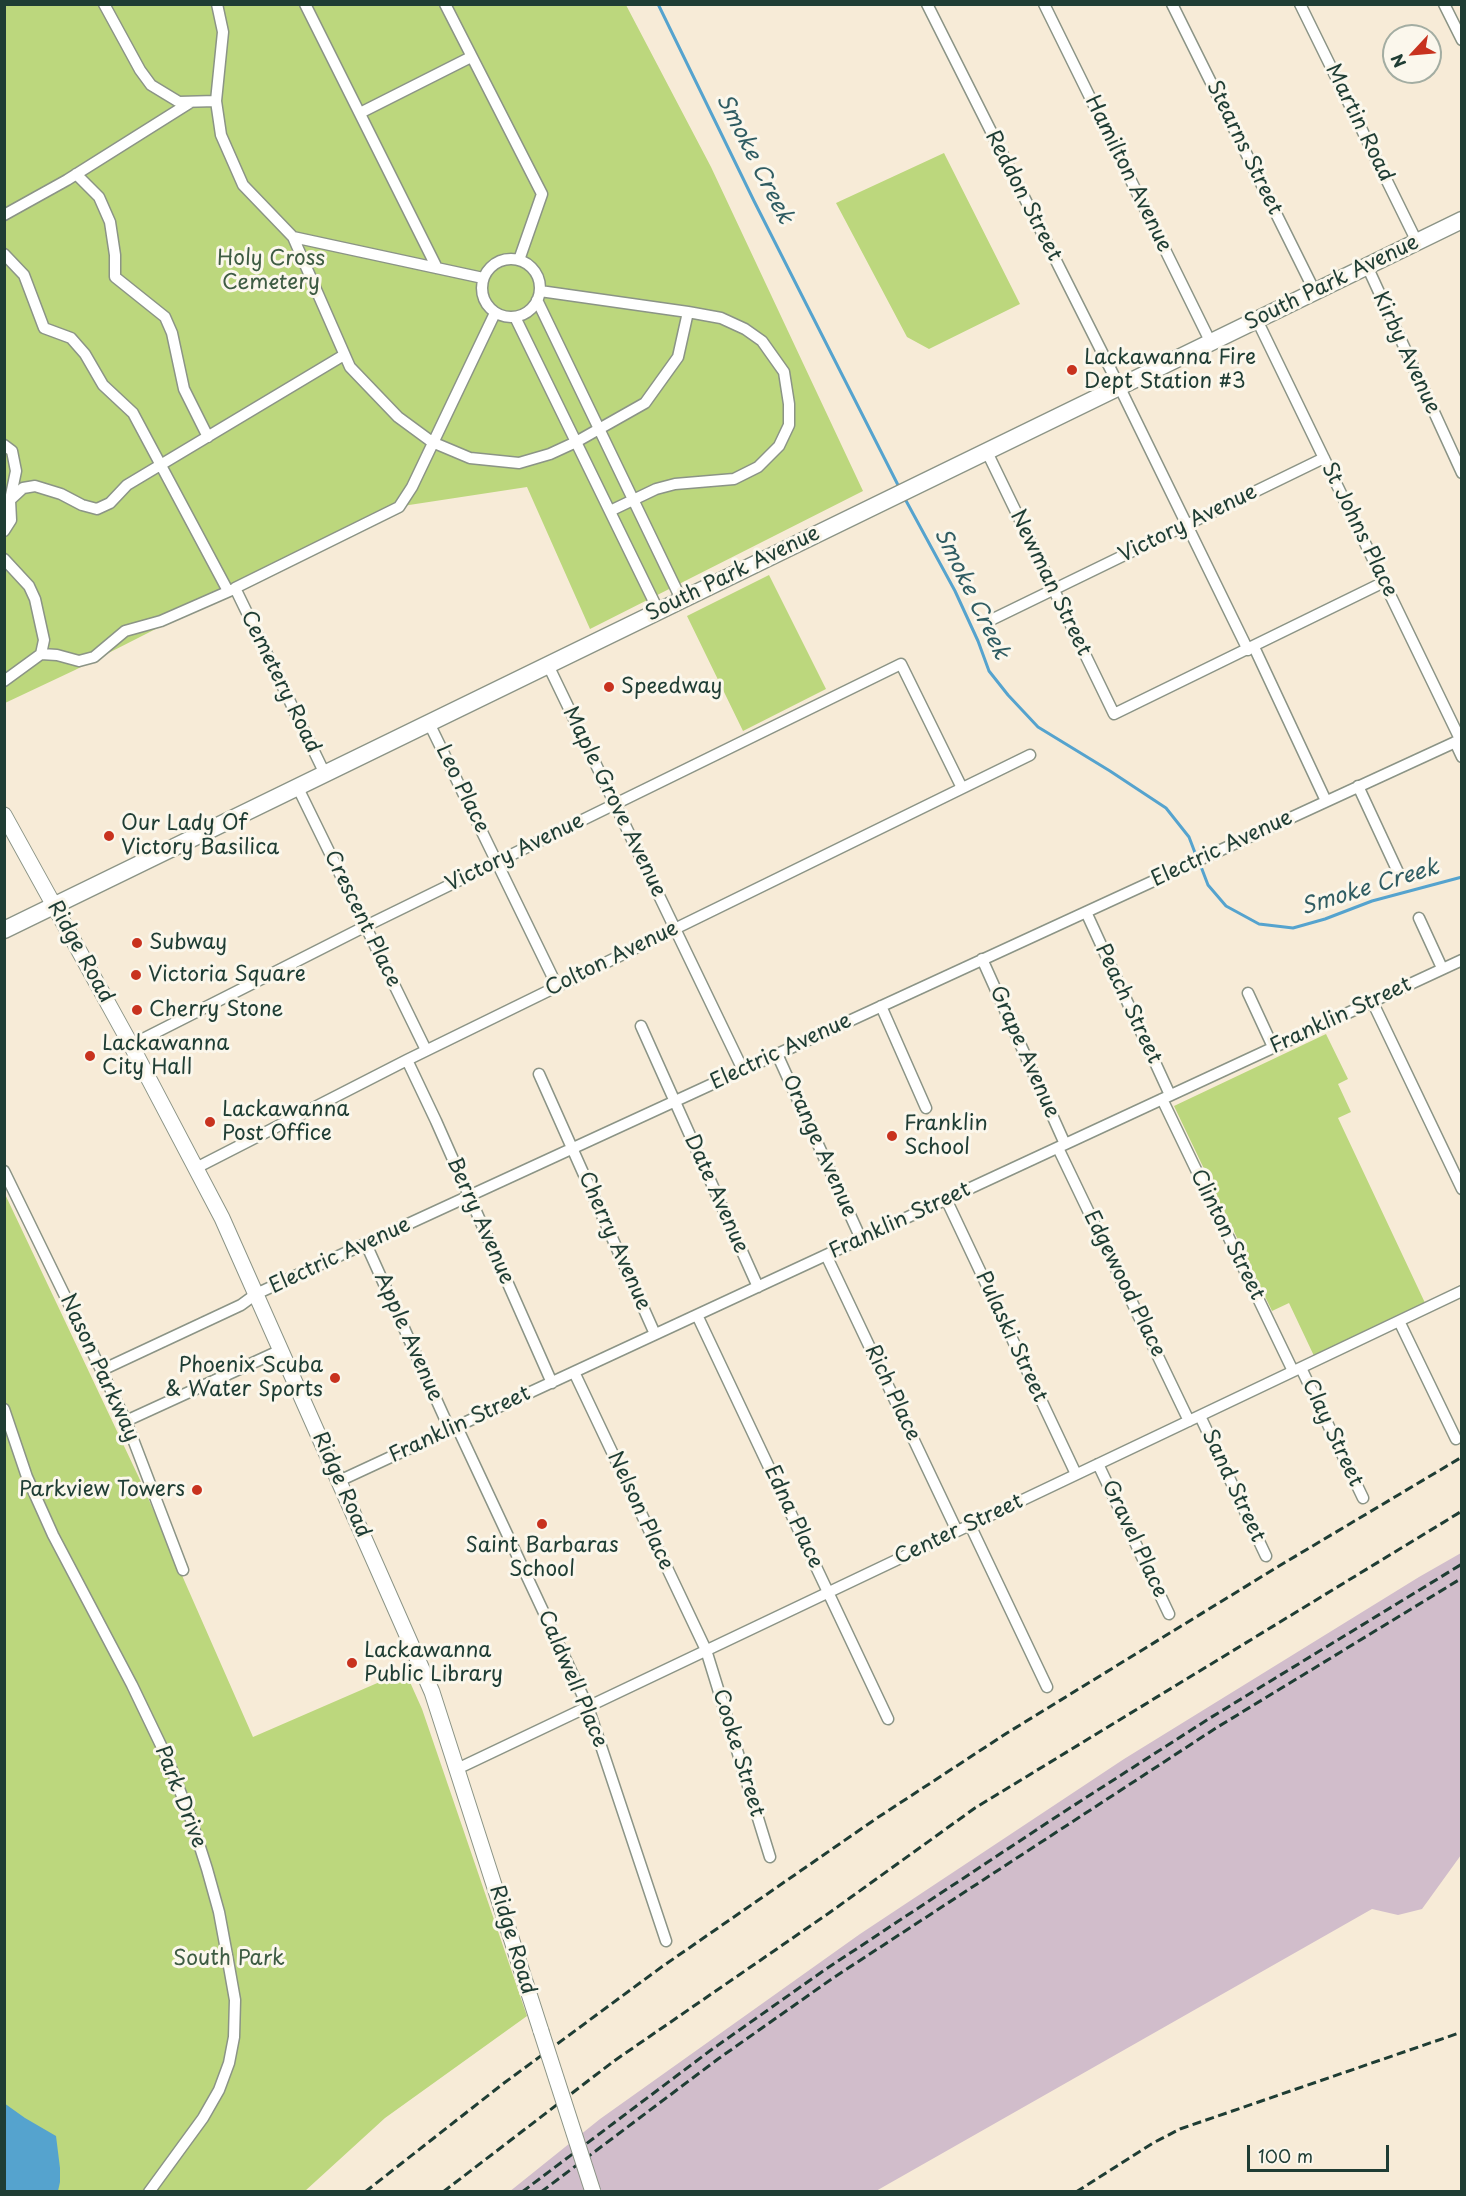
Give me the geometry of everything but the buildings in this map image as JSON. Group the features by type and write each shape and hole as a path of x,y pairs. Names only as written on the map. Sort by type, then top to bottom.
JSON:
{"main road":[{"name":"South Park Avenue","path":"4,930 1461,220"},
{"name":"Ridge Road","path":"4,815 131,1045 222,1218 432,1692 593,2192"}],"street":[{"path":"104,4 150,85 179,102 216,101"},
{"path":"217,4 223,32 216,101 221,135 243,185 293,237 350,367 398,417 432,442 470,458 519,463 550,454 576,442 645,403 678,357 688,312"},
{"path":"305,4 437,268"},
{"path":"445,4 542,194 519,261"},
{"name":"Reddon Street","path":"927,4 1326,801"},
{"name":"Hamilton Avenue","path":"1044,4 1211,343"},
{"name":"Stearns Street","path":"1172,4 1315,292"},
{"name":"Martin Road","path":"1300,4 1417,242"},
{"path":"1444,4 1461,40"},
{"path":"360,113 471,57"},
{"path":"4,224 4,216 191,102"},
{"path":"76,174 99,197 110,222 115,255 115,277 165,317 172,333 184,389 208,437"},
{"path":"293,237 483,278"},
{"name":"Cemetery Road","path":"4,254 24,275 44,328 71,338 85,354 103,385 133,413 155,451 160,466 233,590 325,774"},
{"path":"538,296 531,309 523,315 505,317 495,313 482,297 483,278 496,263 509,259 530,266 536,274 538,296 599,430 681,599"},
{"name":"Kirby Avenue","path":"1367,266 1461,473"},
{"path":"538,296 688,312 721,318 745,329 762,341 784,372 789,404 789,426 779,446 758,467 734,479 675,484 656,489 610,511"},
{"path":"40,654 57,655 79,661 94,657 125,631 161,621 233,590 399,507 412,487 495,313"},
{"path":"515,317 658,610"},
{"name":"St Johns Place","path":"1257,320 1459,740 1461,757"},
{"path":"10,500 23,488 35,486 97,509 110,503 127,485 344,355"},
{"path":"4,445 12,451 16,471 10,500 11,520 4,531"},
{"name":"Newman Street","path":"987,452 1114,714 1251,648"},
{"name":"Victory Avenue","path":"993,619 1324,458"},
{"path":"4,559 29,586 35,599 44,640 40,654 4,681"},
{"path":"1251,648 1384,582"},
{"name":"Victory Avenue","path":"131,1045 366,926 901,664 962,788"},
{"name":"Maple Grove Avenue","path":"548,665 743,1070"},
{"name":"Leo Place","path":"429,723 557,986"},
{"name":"Electric Avenue","path":"102,1370 241,1305 256,1294 1459,740"},
{"name":"Colton Avenue","path":"196,1168 426,1050 1030,755"},
{"path":"1358,786 1398,872"},
{"name":"Crescent Place","path":"298,788 426,1050"},
{"name":"Peach Street","path":"1086,912 1166,1097"},
{"path":"1419,918 1443,968"},
{"name":"Grape Avenue","path":"982,959 1062,1146"},
{"name":"Franklin Street","path":"339,1482 1461,960"},
{"path":"1248,993 1273,1047"},
{"path":"1372,1001 1461,1189"},
{"path":"881,1006 926,1108"},
{"name":"Date Avenue","path":"641,1026 758,1287"},
{"name":"Orange Avenue","path":"777,1054 861,1239"},
{"name":"Berry Avenue","path":"406,1060 470,1196 552,1383"},
{"name":"Cherry Avenue","path":"538,1074 655,1334"},
{"name":"Clinton Street","path":"1166,1097 1297,1370"},
{"name":"Edgewood Place","path":"1062,1146 1194,1419"},
{"name":"Nason Parkway","path":"4,1171 126,1421 183,1570"},
{"name":"Pulaski Street","path":"946,1199 1076,1474"},
{"name":"Apple Avenue","path":"366,1244 453,1428"},
{"name":"Rich Place","path":"826,1255 957,1531"},
{"name":"Center Street","path":"457,1769 1461,1291"},
{"name":"Edna Place","path":"697,1315 888,1719"},
{"path":"1399,1321 1456,1439"},
{"path":"126,1421 281,1350"},
{"name":"Clay Street","path":"1297,1370 1363,1498"},
{"name":"Nelson Place","path":"574,1372 706,1650"},
{"name":"Park Drive","path":"4,1409 23,1468 53,1535 132,1685 168,1760 207,1869 219,1912 227,1955 235,2000 234,2037 229,2063 219,2090 203,2118 149,2192"},
{"name":"Sand Street","path":"1194,1419 1266,1556"},
{"name":"Caldwell Place","path":"453,1428 588,1707 666,1941"},
{"name":"Gravel Place","path":"1098,1464 1169,1614"},
{"path":"970,1525 1047,1687"},
{"name":"Cooke Street","path":"706,1650 770,1857"}],"shaded area":[{"path":"1461,1553 1461,1855 1422,1909 1398,1915 1372,1909 876,2191 509,2192 600,2119 860,1934 1124,1759"}],"green space":[{"name":"Holy Cross Cemetery","path":"4,5 626,5 711,167 863,491 590,629 527,487 396,507 75,670 5,703"},
{"path":"944,153 1020,304 929,349 907,337 836,203"},
{"path":"769,575 826,689 743,731 687,616"},
{"path":"1326,1034 1348,1079 1338,1084 1351,1112 1338,1118 1426,1305 1315,1358 1289,1303 1272,1311 1174,1106"},
{"name":"South Park","path":"4,1192 141,1482 253,1737 405,1671 422,1709 527,2016 385,2118 305,2191 5,2191"}],"water":[{"path":"4,2103 56,2136 60,2168 58,2191 5,2191"}],"waterway":[{"name":"Smoke Creek","path":"658,4 754,201 900,489"},
{"name":"Smoke Creek","path":"904,497 955,591 989,671 1008,695 1038,727 1166,808 1189,837 1197,858"},
{"name":"Smoke Creek","path":"1200,864 1208,885 1226,906 1259,924 1293,928 1325,919 1372,901 1462,877"}],"railway":[{"path":"365,2192 504,2083 663,1966 877,1818 1007,1733 1462,1457"},
{"path":"443,2192 614,2061 829,1913 975,1808 1462,1511"},
{"path":"522,2192 711,2050 826,1969 1210,1718 1462,1564"},
{"path":"541,2192 718,2059 833,1978 1216,1728 1462,1578"},
{"path":"1076,2192 1153,2143 1180,2129 1462,2032"}],"place":[{"name":"Lackawanna Fire Dept Station #3","path":"1072,370"},
{"name":"Speedway","path":"609,687"},
{"name":"Our Lady Of Victory Basilica","path":"109,836"},
{"name":"Subway","path":"137,943"},
{"name":"Victoria Square","path":"136,975"},
{"name":"Cherry Stone","path":"137,1010"},
{"name":"Lackawanna City Hall","path":"90,1056"},
{"name":"Lackawanna Post Office","path":"210,1122"},
{"name":"Franklin School","path":"892,1136"},
{"name":"Phoenix Scuba & Water Sports","path":"335,1378"},
{"name":"Parkview Towers","path":"197,1490"},
{"name":"Saint Barbaras School","path":"542,1524"},
{"name":"Lackawanna Public Library","path":"352,1663"}]}
